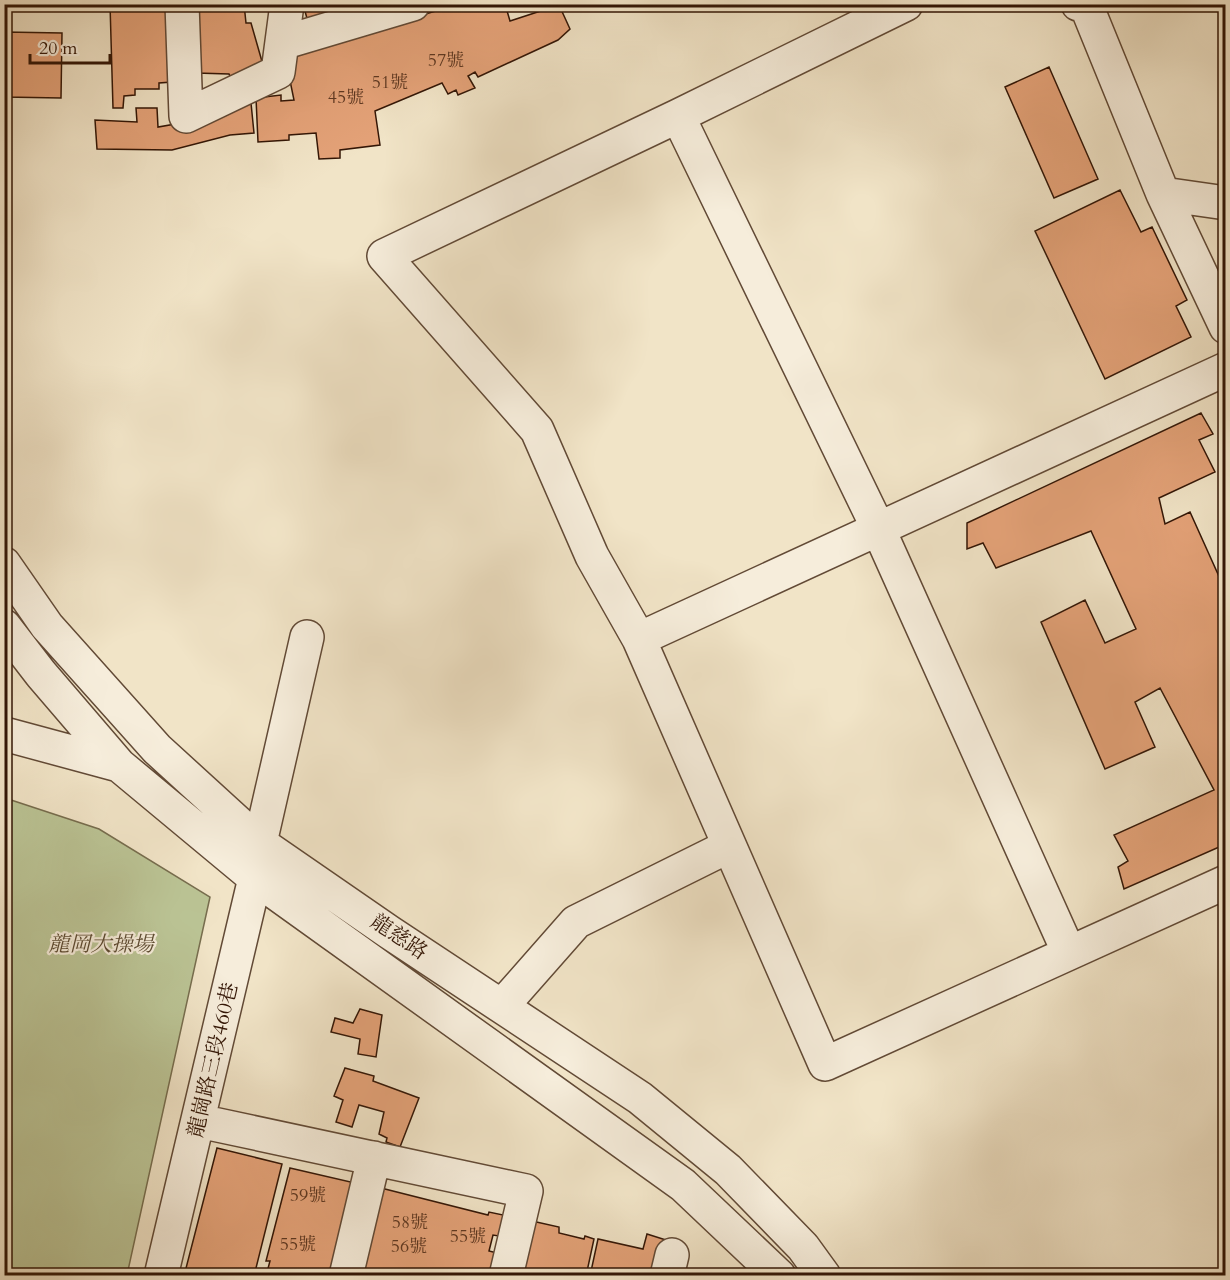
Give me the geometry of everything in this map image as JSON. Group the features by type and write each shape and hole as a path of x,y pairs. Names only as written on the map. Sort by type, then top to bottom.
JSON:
{"street":[{"path":"182,4 186,116 278,72 287,4"},
{"path":"282,43 413,4"},
{"path":"906,4 384,256 537,430 592,556 639,639 825,1065 1226,882"},
{"path":"1078,4 1086,5 1163,194 1226,327"},
{"path":"678,116 878,528 1069,953"},
{"path":"1163,194 1226,203"},
{"path":"639,639 1226,369"},
{"name":"龍慈路","path":"4,564 47,626 157,749 260,843 640,1098 728,1170 803,1247 824,1275"},
{"name":"龍慈路","path":"4,626 41,674 119,765 255,878 683,1185 779,1275"},
{"name":"龍崗路三段460巷","path":"161,1275 255,878 260,843 307,637"},
{"path":"4,734 119,765"},
{"path":"502,1006 576,922 729,846"},
{"path":"199,1120 526,1191 506,1275"},
{"path":"346,1275 374,1158"}],"green space":[{"name":"龍岡大操場","path":"5,798 99,829 210,897 127,1275 5,1275"}],"building":[{"path":"110,4 170,4 172,82 159,83 159,89 135,89 135,95 124,96 123,108 113,108"},
{"path":"194,4 244,4 246,23 251,23 263,65 233,83 229,74 196,73"},
{"path":"303,4 366,4 308,22"},
{"path":"459,4 505,4 510,21 559,5 570,29 558,40 478,77 475,72 468,76 475,88 458,95 456,90 448,94 442,83 375,111 380,145 340,150 340,158 319,159 316,133 289,135 289,140 258,142 256,98 281,95 281,101 294,100 285,56"},
{"path":"4,32 62,33 61,98 4,97"},
{"path":"1049,67 1098,179 1054,198 1005,87"},
{"path":"251,103 254,133 230,135 172,150 97,149 95,120 137,122 136,108 157,108 158,127 181,123 217,106"},
{"path":"1120,190 1141,232 1152,227 1187,300 1176,306 1191,337 1105,379 1035,231"},
{"path":"1201,413 1213,434 1199,440 1215,472 1159,498 1165,524 1190,512 1226,592 1226,844 1124,889 1118,867 1128,861 1114,835 1214,790 1160,688 1135,702 1155,747 1105,769 1041,622 1085,600 1105,643 1136,629 1091,531 996,568 983,543 967,549 967,523"},
{"path":"360,1009 382,1015 376,1057 358,1054 360,1039 331,1032 335,1018 353,1023"},
{"path":"345,1068 374,1076 373,1081 419,1098 400,1147 386,1142 387,1138 379,1134 384,1112 359,1105 352,1127 336,1122 343,1100 334,1096"},
{"path":"217,1148 282,1164 254,1276 184,1276"},
{"path":"290,1168 355,1183 333,1276 266,1276 270,1261 266,1261"},
{"path":"381,1188 488,1215 489,1212 508,1216 505,1237 493,1235 489,1251 501,1254 496,1276 360,1276"},
{"path":"532,1221 559,1227 559,1233 594,1239 586,1276 522,1276"},
{"path":"647,1234 666,1240 657,1276 590,1276 598,1239 643,1249"}]}
